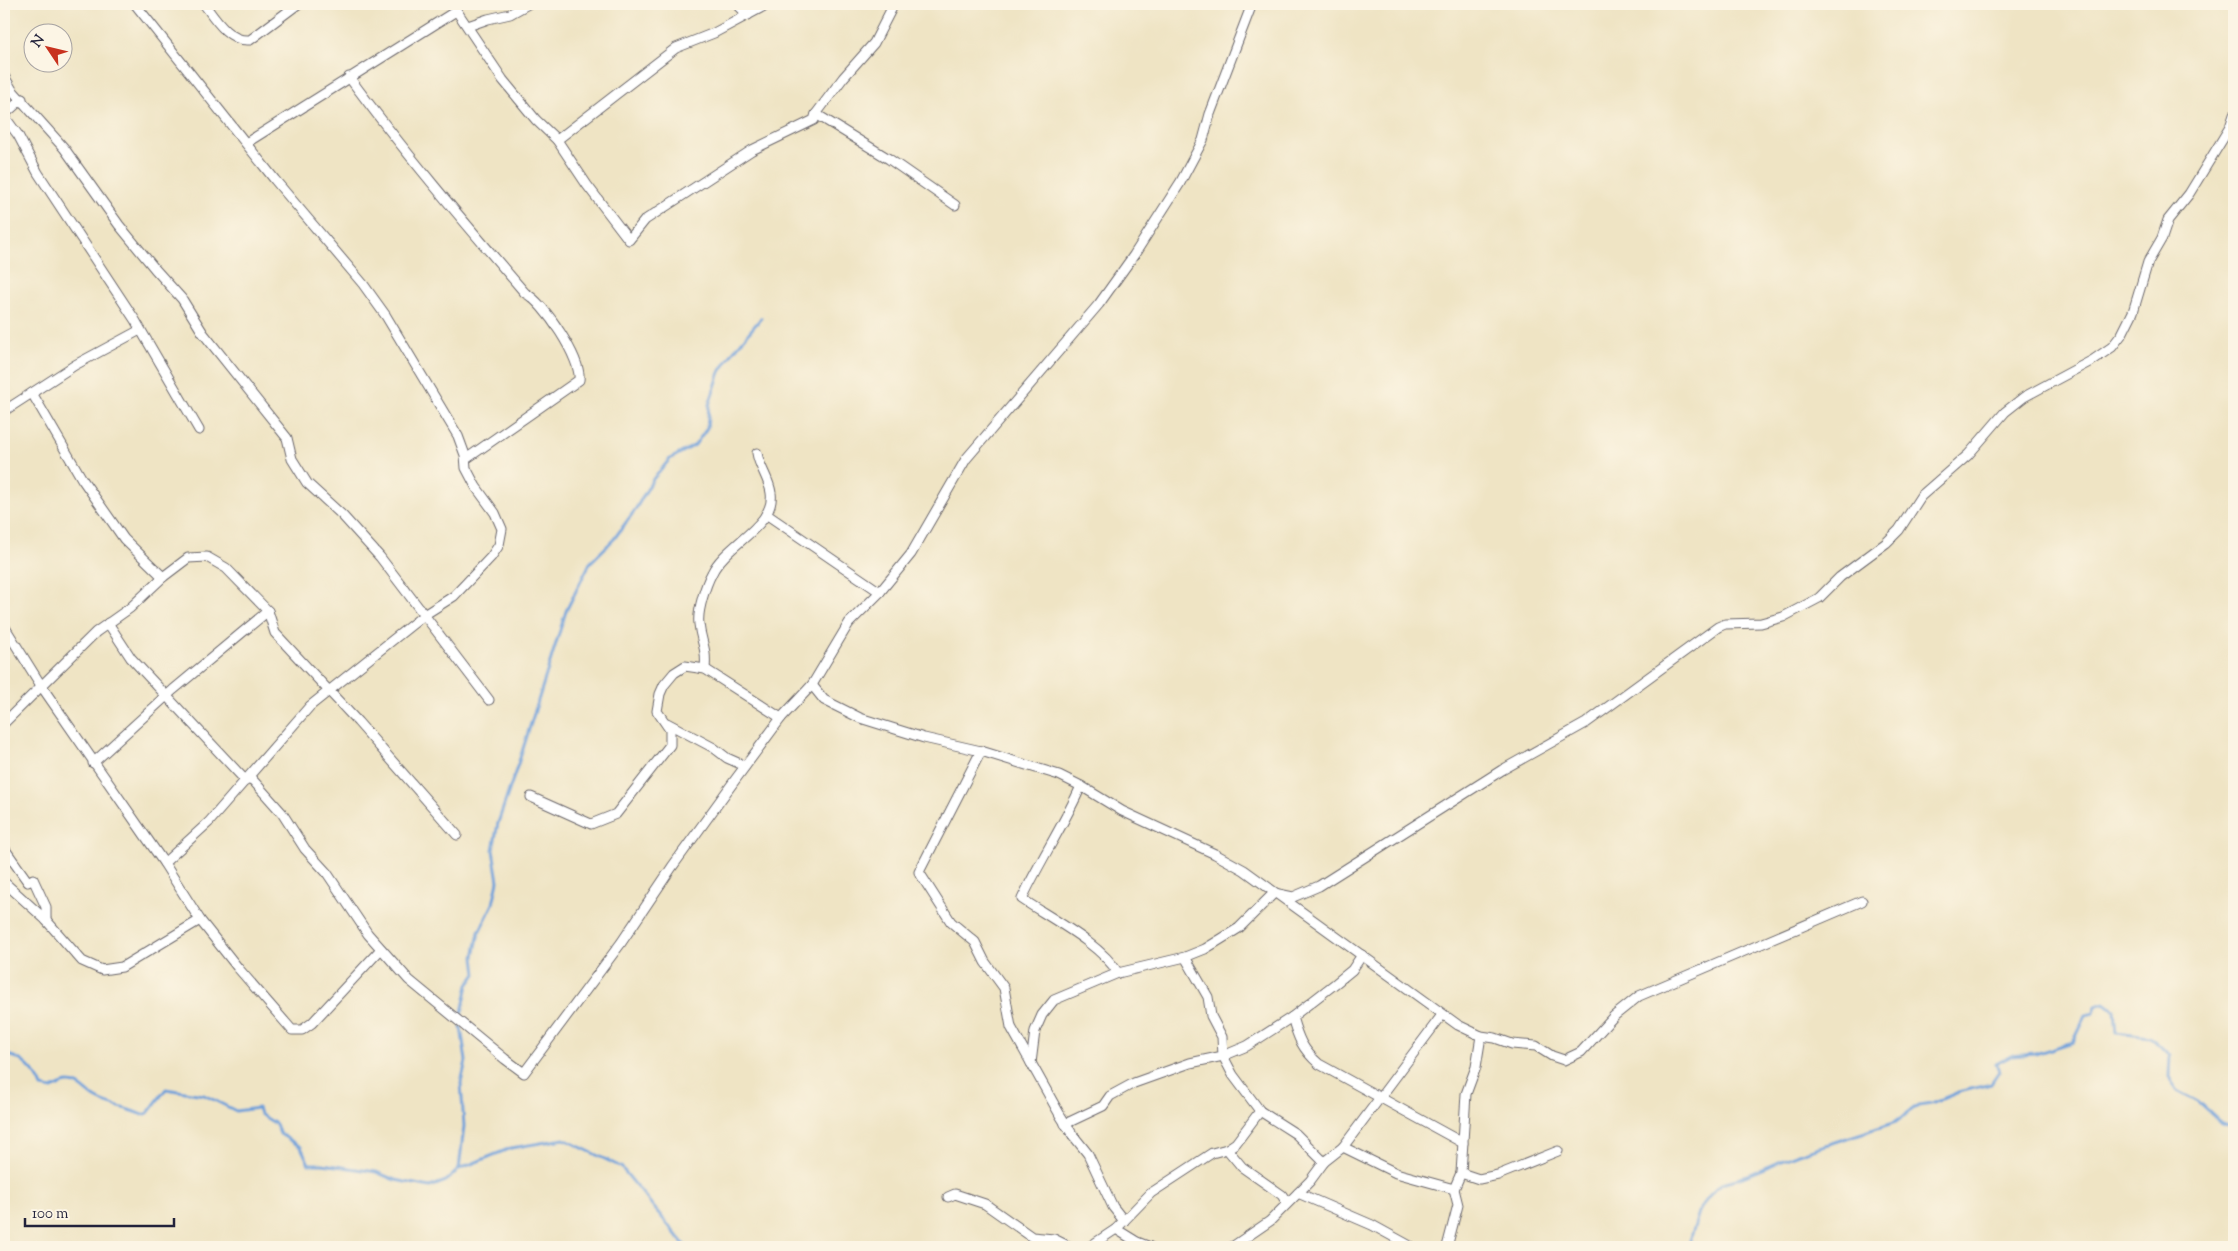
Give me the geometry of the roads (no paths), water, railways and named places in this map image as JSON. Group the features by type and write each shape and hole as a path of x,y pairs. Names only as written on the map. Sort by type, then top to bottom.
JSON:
{"street":[{"path":"135,4 275,180 363,284 386,316 458,436 466,459 466,468 500,524 501,540 491,557 454,596 424,615 310,706 209,822 164,862"},
{"path":"204,4 230,35 242,41 250,40 298,4"},
{"path":"468,26 510,14 528,4"},
{"path":"737,4 748,15"},
{"path":"557,140 676,48 714,33 768,4"},
{"path":"246,143 454,7 503,80 536,120 557,140 587,185 629,240 646,220 761,144 814,120 816,114 842,78 874,43 894,4"},
{"path":"108,623 131,658 282,813 305,849 326,873 368,934 409,980 504,1059 524,1073 621,944 672,867 745,766 781,718 812,685 849,623 880,592 911,554 966,459 1003,413 1053,359 1099,304 1134,256 1180,183 1199,147 1252,4"},
{"path":"4,76 12,90 64,148 119,225 154,269 182,299 203,333 287,438 292,459 307,483 368,543 489,700"},
{"path":"349,77 373,110 486,248 525,293 532,296 558,327 580,372 579,380 466,459"},
{"path":"22,99 4,116 18,135 38,173 140,330 199,430"},
{"path":"816,114 889,159 955,205"},
{"path":"1274,893 1293,897 1319,886 1502,770 1586,723 1725,624 1761,623 1783,617 1819,598 1840,577 1886,543 1899,530 1921,496 1968,455 2005,412 2024,397 2093,360 2112,347 2122,334 2133,312 2148,262 2162,238 2168,220 2189,194 2230,127 2234,115"},
{"path":"4,411 74,365 140,330"},
{"path":"32,393 82,479 124,539 163,577"},
{"path":"705,669 706,653 699,624 699,612 712,572 727,552 756,527 766,514 771,500 771,492 766,474 758,461 758,453"},
{"path":"766,514 880,592"},
{"path":"4,724 96,632 130,608 163,577 188,558 207,557 226,568 268,611 275,633 329,690 457,835"},
{"path":"93,763 167,696 268,611"},
{"path":"4,626 42,687 93,763 164,862 200,920 238,968 292,1030 302,1030 312,1023 381,949"},
{"path":"531,797 591,824 616,814 670,745 670,730 657,711 660,694 664,685 674,673 685,666 705,669 781,718"},
{"path":"812,685 824,700 860,718 924,738 981,751 1059,775 1122,811 1244,870 1442,1015 1481,1036 1495,1038 1512,1044 1536,1046 1552,1056 1564,1060 1581,1052 1614,1016 1639,996 1862,901"},
{"path":"666,723 714,748 726,758 745,766"},
{"path":"981,751 920,872 951,922 975,942 985,962 1004,988 1011,1027 1065,1124 1088,1154 1113,1207 1124,1221"},
{"path":"1081,786 1071,810 1049,845 1022,899 1086,940 1112,962 1118,973"},
{"path":"4,848 28,882 33,879 46,907 46,920"},
{"path":"4,882 46,920 82,961 102,970 122,966 200,920"},
{"path":"1031,1063 1035,1031 1042,1015 1054,1000 1118,973 1185,957 1205,949 1239,928 1274,893"},
{"path":"1065,1124 1103,1106 1110,1096 1134,1083 1190,1063 1223,1056 1247,1046 1292,1017 1352,970 1362,955"},
{"path":"1185,957 1208,997 1211,1016 1222,1037 1223,1056 1233,1075 1260,1111 1296,1134 1324,1162"},
{"path":"1232,1247 1270,1221 1310,1181 1324,1162 1343,1147 1442,1015"},
{"path":"1292,1017 1298,1038 1307,1053 1320,1064 1347,1077 1380,1098 1463,1142"},
{"path":"1447,1247 1458,1204 1454,1189 1461,1173 1466,1094 1476,1067 1481,1036"},
{"path":"1089,1247 1116,1229 1151,1193 1212,1153 1226,1149 1236,1143 1260,1111"},
{"path":"1343,1147 1396,1173 1454,1189"},
{"path":"1226,1149 1242,1167 1282,1195 1287,1203"},
{"path":"1461,1173 1479,1179 1498,1175 1558,1151"},
{"path":"1298,1193 1372,1225 1412,1247"},
{"path":"948,1197 955,1194 985,1204 1032,1237 1054,1239 1070,1247"},
{"path":"1116,1229 1137,1242 1150,1247"}],"waterway":[{"path":"460,1021 468,985 476,974 474,957 479,932 493,904 498,881 493,850 498,823 566,611 590,563 614,539 635,510 653,479 670,459 695,445 707,428 709,405 720,372 733,352 761,318"},
{"path":"1688,1247 1699,1212 1707,1198 1722,1183 1740,1178 1798,1154 1896,1122 1918,1105 1932,1103 1959,1092 1991,1084 1999,1072 1996,1064 2011,1056 2035,1054 2073,1042 2086,1015 2094,1013 2096,1006 2105,1003 2114,1010 2116,1033 2150,1037 2170,1055 2169,1078 2179,1092 2198,1102 2220,1122 2234,1127"},
{"path":"459,1169 464,1126 461,1083 466,1061 461,1027"},
{"path":"4,1055 16,1058 27,1065 42,1087 52,1089 65,1083 74,1084 102,1102 142,1115 148,1113 166,1089 204,1095 236,1111 258,1108 260,1114 276,1124 280,1134 301,1147 309,1164 323,1164 376,1172 395,1180 430,1187 446,1181 459,1169 511,1148 564,1139 621,1167 686,1247"}]}
